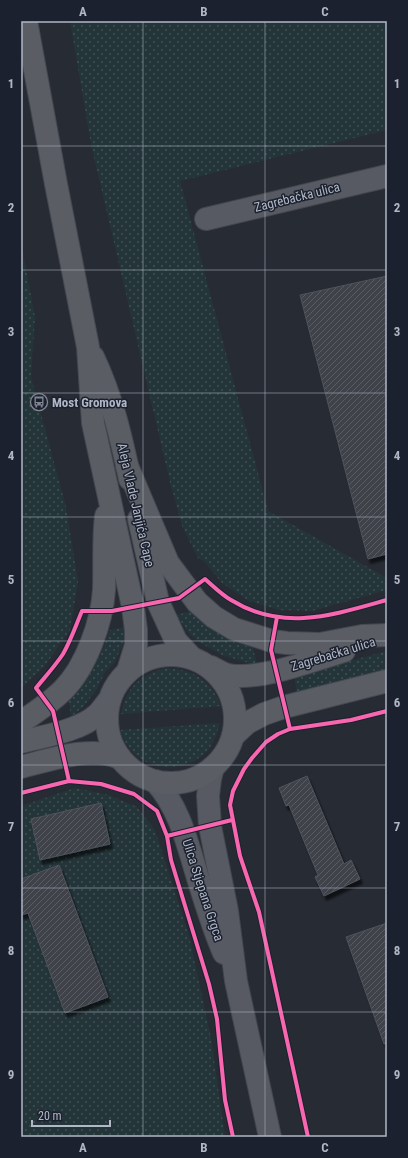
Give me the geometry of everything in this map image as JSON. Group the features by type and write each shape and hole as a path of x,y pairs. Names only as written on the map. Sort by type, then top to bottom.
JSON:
{"main road":[{"name":"Aleja Vlade Janjića Cape","path":"26,21 88,347 93,423 133,607 136,630 136,646 128,671"},
{"name":"Aleja Vlade Janjića Cape","path":"88,347 108,393 115,416 158,602 176,641 200,662"},
{"path":"127,466 168,563 197,602 214,617 234,629 272,641 287,643 320,644 362,636 387,634"},
{"path":"21,722 48,704 64,689 79,668 96,633 104,592 104,530 109,493"},
{"name":"Zagrebačka ulica","path":"200,662 227,675 240,676 257,674 275,671 387,638"},
{"path":"21,767 64,757 96,753 111,754 120,758 136,772 155,781 170,783 186,782 201,776 213,767 226,753 233,736 236,716 232,698 223,680 200,662 175,654 158,656 142,661 128,671 114,688 110,699 107,720 110,740 120,758"},
{"path":"233,736 247,723 264,714 284,707 387,681"},
{"path":"21,742 71,729 86,722 98,714 110,699"}],"street":[{"name":"Zagrebačka ulica","path":"206,219 387,176"},
{"name":"Ulica Stjepana Grgca","path":"213,767 208,796 210,826 227,911 236,981 270,1137"},
{"name":"Ulica Stjepana Grgca","path":"155,781 165,792 184,831 216,935 236,981"}],"shaded area":[{"path":"70,21 387,21 387,130 180,181 268,511 387,578 387,590 312,611 279,610 249,601 222,583 204,561 198,558 182,526 170,482 91,144"},
{"path":"21,243 35,317 31,377 66,507 78,582 70,630 44,667 21,688"},
{"path":"191,611 210,628 232,641 253,648 257,665 224,656 199,642 186,630 177,615"},
{"path":"126,627 124,642 114,663 105,672 97,689 83,707 71,717 69,701 94,668 110,630"},
{"path":"387,651 387,670 297,694 294,676"},
{"path":"166,668 185,671 200,678 212,689 221,706 121,714 126,696 131,689 149,674"},
{"path":"220,723 213,741 207,751 188,764 166,767 154,765 144,761 134,754 127,745 120,730"},
{"path":"75,788 109,795 137,807 155,830 189,936 211,1038 225,1137 21,1137 21,806"}],"building":[{"path":"387,276 387,554 368,559 300,295"},
{"path":"307,776 344,864 351,860 360,879 324,896 315,877 318,875 289,805 286,806 279,788"},
{"path":"101,803 110,844 40,860 31,819"},
{"path":"59,865 108,997 65,1013 28,913 21,915 21,879"},
{"path":"387,923 387,1043 384,1044 346,937"}],"cycle path":[{"path":"69,781 53,711 36,688 63,654 82,611 112,611 179,598 205,579 228,598 250,610 270,616 308,618 347,611 387,600"},
{"path":"277,617 271,650 290,729"},
{"path":"308,1137 259,912 240,856 230,805 233,791 244,769 266,742 278,734 290,729 351,720 387,711"},
{"path":"21,793 69,781 101,784 134,794 157,811 167,836 232,820"},
{"path":"167,836 171,860 209,984 217,1019 225,1100 233,1137"}],"place":[{"name":"Most Gromova","path":"39,402"}]}
